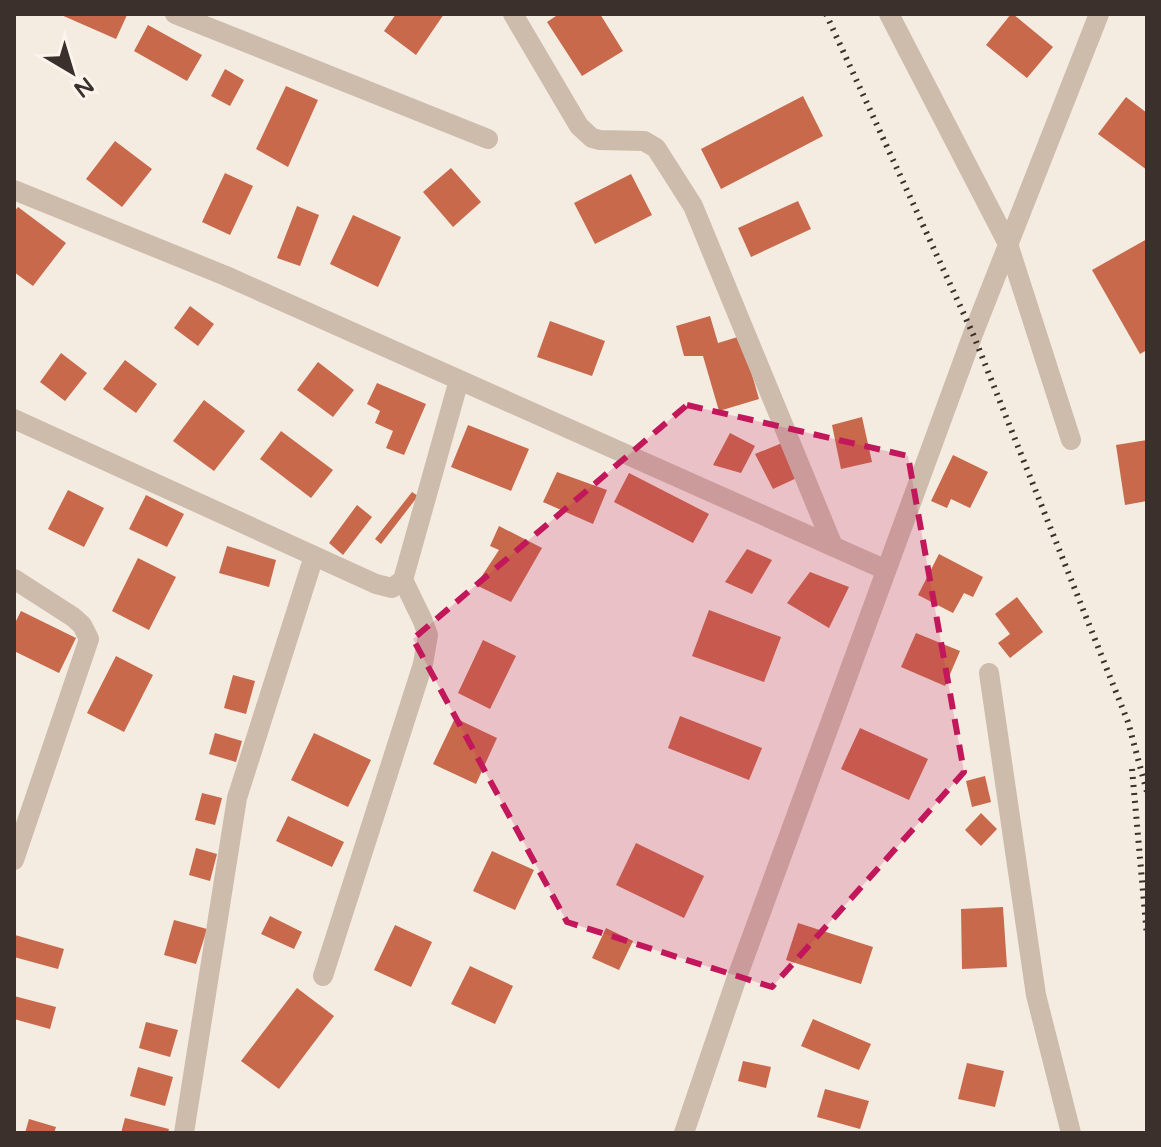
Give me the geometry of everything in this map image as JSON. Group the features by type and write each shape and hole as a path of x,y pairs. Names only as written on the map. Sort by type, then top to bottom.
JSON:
{"street":[{"path":"175,14 488,139"},
{"path":"513,14 579,126 592,138 644,141 656,148 693,206 833,546"},
{"path":"889,14 1008,244 1071,440"},
{"path":"684,1133 736,980 973,334 1099,14"},
{"path":"14,190 226,276 886,570"},
{"path":"14,419 376,584 392,588 403,580 459,380"},
{"path":"184,1133 237,798 314,556"},
{"path":"14,579 73,617 82,625 89,639 14,860"},
{"path":"323,976 423,664 428,635 403,580"},
{"path":"989,673 1036,995 1071,1133"}],"highlighted area":[{"path":"687,405 908,456 964,772 772,987 567,922 413,639"}],"building":[{"path":"59,14 124,14 127,15 116,39"},
{"path":"396,14 444,14 416,55 384,31"},
{"path":"559,14 600,14 623,51 582,76 547,22"},
{"path":"1011,14 1053,47 1027,78 986,45"},
{"path":"148,25 202,55 187,81 134,51"},
{"path":"225,69 244,80 230,106 211,96"},
{"path":"286,86 318,100 288,167 256,149"},
{"path":"803,96 823,136 721,189 701,149"},
{"path":"1126,97 1147,113 1147,170 1098,134"},
{"path":"115,141 152,169 122,207 86,179"},
{"path":"451,168 481,202 453,227 423,192"},
{"path":"225,173 253,186 230,235 202,222"},
{"path":"631,174 652,215 595,244 574,203"},
{"path":"798,201 811,229 751,257 738,228"},
{"path":"297,206 319,215 300,266 277,258"},
{"path":"18,207 66,243 33,286 14,272 14,212"},
{"path":"353,215 401,237 378,287 330,264"},
{"path":"1147,239 1147,350 1140,354 1092,270"},
{"path":"190,306 214,324 198,346 174,328"},
{"path":"710,316 718,343 741,336 759,399 719,411 703,356 684,356 676,326"},
{"path":"550,321 605,341 592,376 537,357"},
{"path":"61,353 87,373 65,401 40,382"},
{"path":"125,360 157,384 136,413 103,389"},
{"path":"318,362 354,390 333,417 297,390"},
{"path":"377,383 426,404 404,455 386,448 393,431 375,423 380,411 367,404"},
{"path":"204,400 245,431 214,471 173,441"},
{"path":"862,417 872,462 841,469 832,425"},
{"path":"468,425 529,449 511,491 451,467"},
{"path":"281,431 333,470 311,498 260,459"},
{"path":"730,433 755,446 741,473 713,465"},
{"path":"1147,440 1147,501 1125,505 1116,445"},
{"path":"787,441 801,476 773,489 755,454"},
{"path":"953,455 988,472 970,508 951,499 947,508 931,501"},
{"path":"557,472 607,490 593,524 543,502"},
{"path":"629,473 709,514 693,543 614,502"},
{"path":"68,490 104,508 84,547 48,529"},
{"path":"412,492 418,496 381,544 375,539"},
{"path":"146,495 184,514 167,547 129,529"},
{"path":"357,505 372,517 343,555 329,543"},
{"path":"499,526 542,548 511,602 476,585 499,550 490,546"},
{"path":"227,546 276,560 269,587 219,573"},
{"path":"747,549 772,560 752,594 725,582"},
{"path":"939,554 983,577 973,597 964,593 953,613 918,595"},
{"path":"138,558 176,577 149,630 112,611"},
{"path":"810,572 849,587 829,628 787,603"},
{"path":"1017,597 1043,632 1010,658 998,643 1010,634 995,614"},
{"path":"709,610 781,637 764,682 692,656"},
{"path":"21,611 76,638 59,673 14,651 14,625"},
{"path":"916,633 960,651 945,686 901,667"},
{"path":"483,640 516,656 490,709 458,693"},
{"path":"116,656 153,675 124,732 87,713"},
{"path":"233,675 255,681 246,714 224,708"},
{"path":"680,716 762,748 749,780 668,748"},
{"path":"455,718 497,738 476,784 433,764"},
{"path":"860,728 928,759 909,800 841,769"},
{"path":"215,733 242,741 236,762 209,754"},
{"path":"314,733 371,760 348,807 291,780"},
{"path":"985,776 991,802 972,807 966,781"},
{"path":"202,793 222,798 215,825 195,820"},
{"path":"981,813 997,829 981,846 965,830"},
{"path":"288,816 344,842 332,867 276,841"},
{"path":"636,843 704,876 684,918 616,885"},
{"path":"196,848 217,854 210,881 189,875"},
{"path":"492,851 534,870 515,910 473,891"},
{"path":"1003,907 1007,967 962,969 961,909"},
{"path":"270,916 302,932 294,949 261,934"},
{"path":"174,920 207,929 196,964 164,955"},
{"path":"798,923 873,947 861,984 786,960"},
{"path":"395,925 432,942 411,987 374,970"},
{"path":"606,928 633,941 619,970 592,958"},
{"path":"15,935 64,949 58,969 14,957"},
{"path":"470,966 513,986 495,1024 451,1004"},
{"path":"297,988 334,1016 279,1089 241,1061"},
{"path":"14,996 56,1007 50,1029 14,1019"},
{"path":"813,1019 871,1044 859,1070 801,1046"},
{"path":"146,1022 178,1030 170,1057 139,1048"},
{"path":"743,1061 771,1067 766,1088 738,1081"},
{"path":"967,1063 1004,1071 995,1107 958,1099"},
{"path":"138,1067 173,1077 165,1106 130,1096"},
{"path":"825,1089 869,1101 860,1129 817,1117"},
{"path":"125,1118 169,1129 168,1133 121,1133"},
{"path":"29,1119 56,1127 54,1133 25,1133"}],"railway":[{"path":"826,14 973,334 1128,722 1147,792"},
{"path":"1132,769 1147,936"}]}
